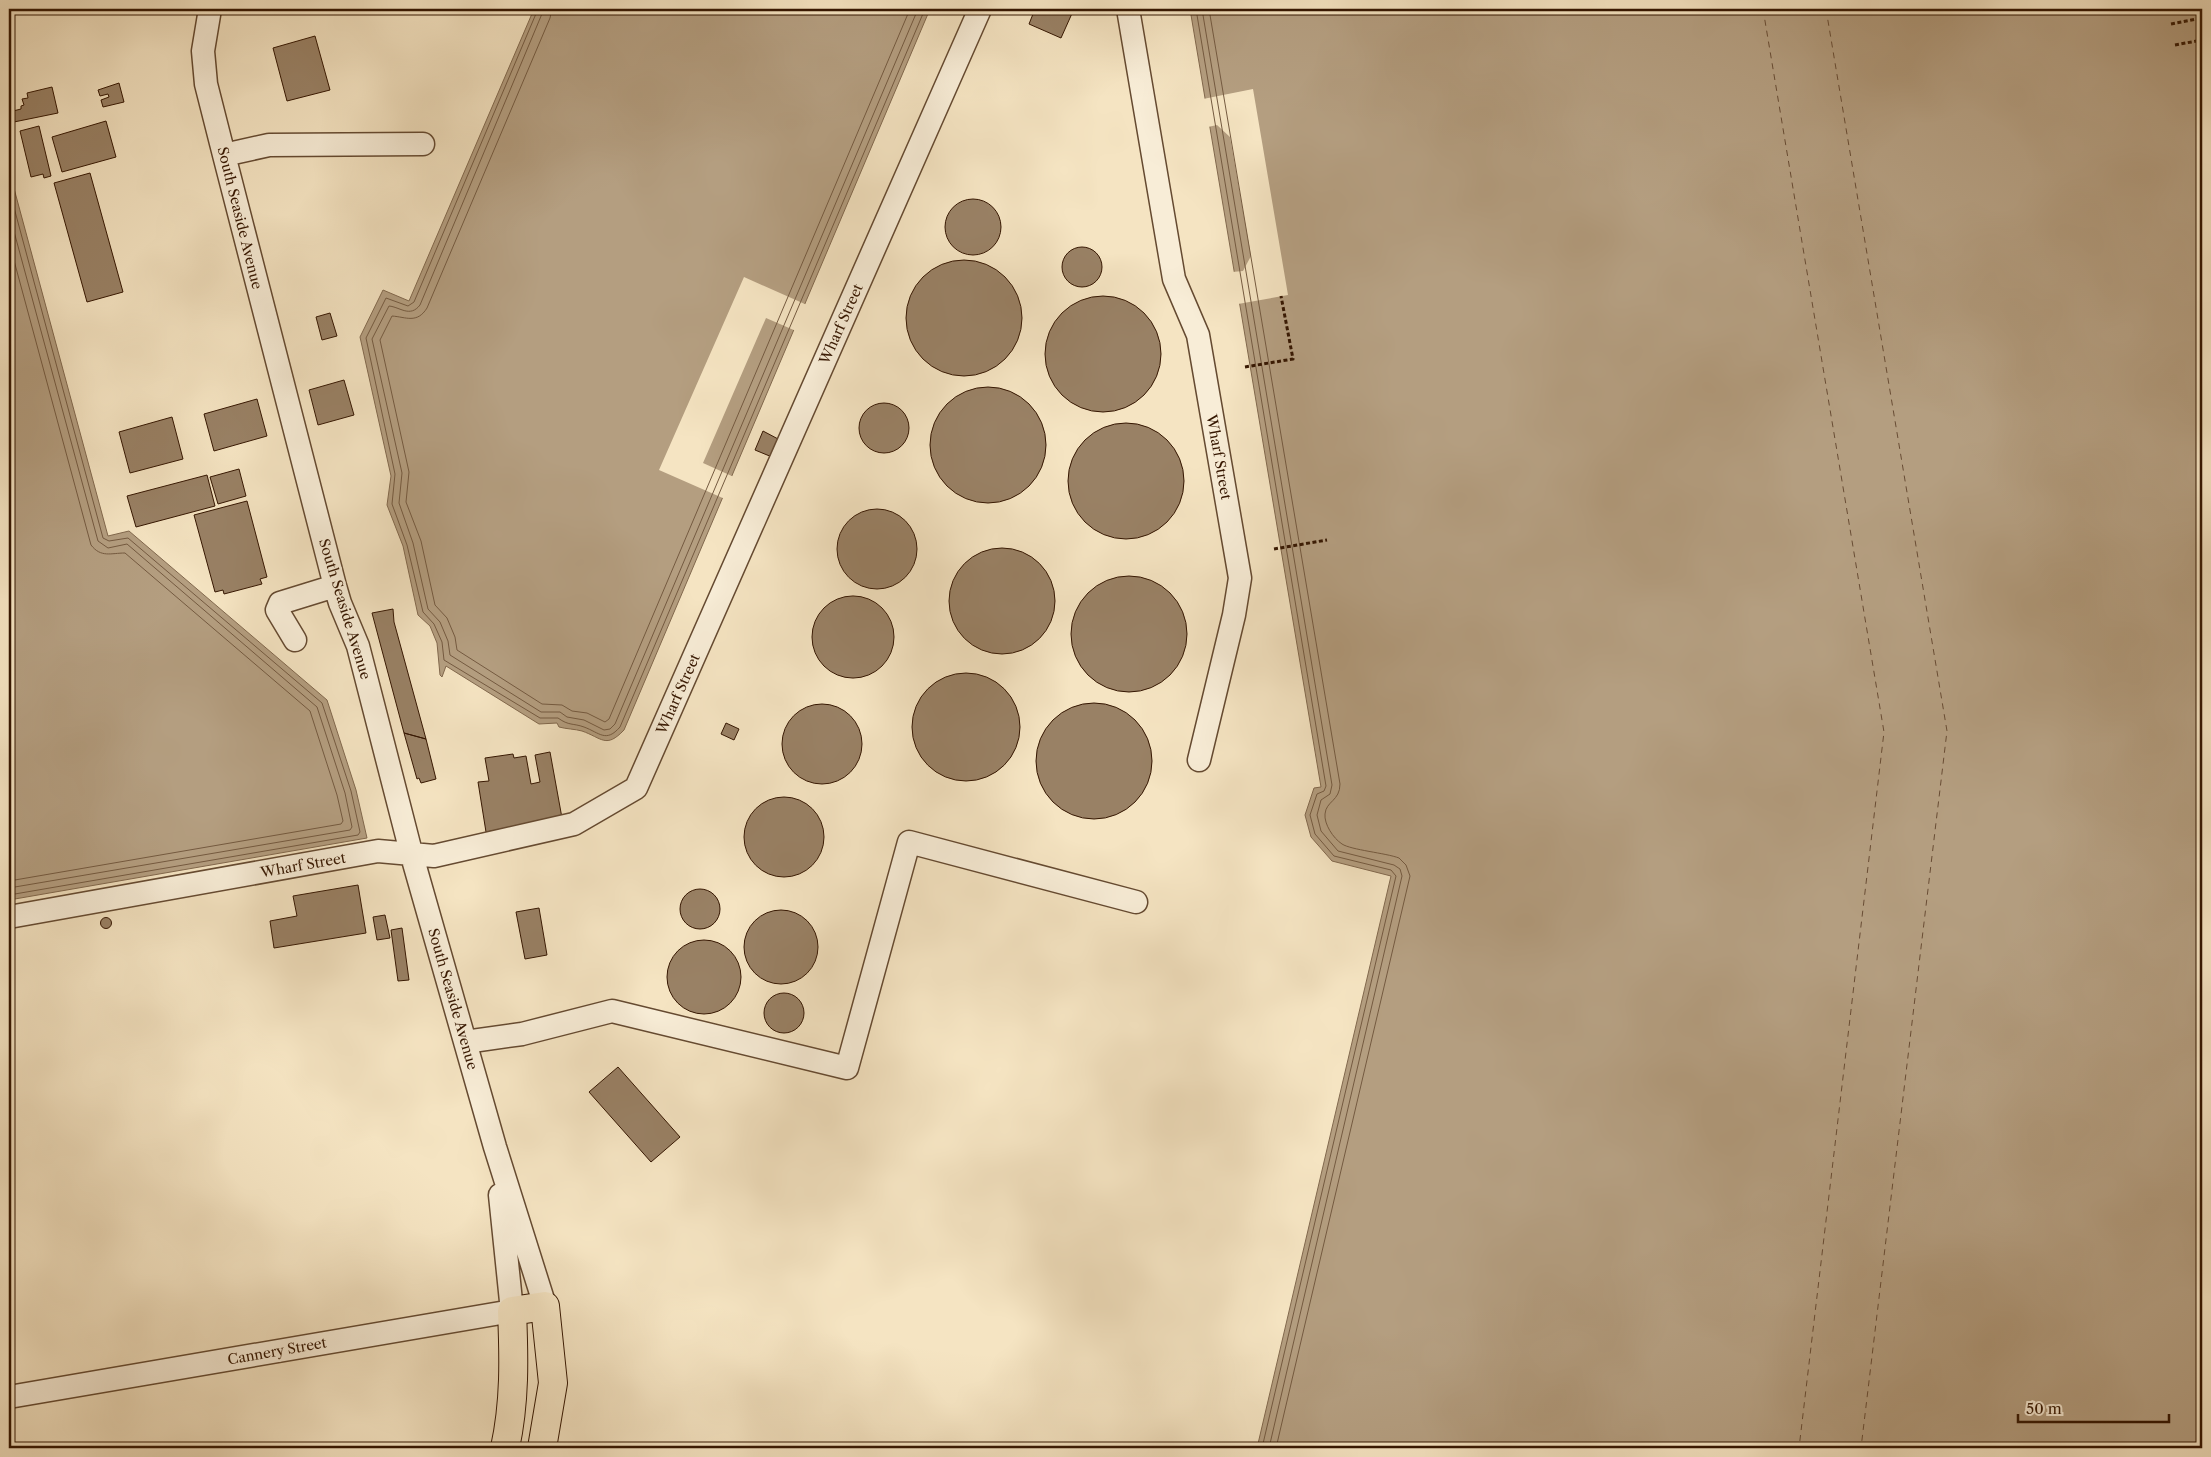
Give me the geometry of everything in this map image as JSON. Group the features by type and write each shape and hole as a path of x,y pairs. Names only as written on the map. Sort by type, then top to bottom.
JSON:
{"main road":[{"name":"Cannery Street","path":"512,1311 546,1306"},
{"path":"542,1448 553,1384 546,1306"},
{"path":"505,1448 513,1408 515,1370 512,1311"}],"street":[{"name":"South Seaside Avenue","path":"210,9 203,51 206,84 335,586 358,646 412,856 495,1147 546,1306"},
{"name":"Wharf Street","path":"9,917 378,851 412,856 434,856 574,824 636,788 980,9"},
{"name":"Wharf Street","path":"1128,9 1174,279 1198,336 1240,578 1230,631 1199,760"},
{"path":"224,155 269,145 423,144"},
{"path":"295,640 277,610 280,603 335,586"},
{"path":"466,1042 522,1034 612,1011 847,1068 909,842 1136,902"},
{"name":"South Seaside Avenue","path":"495,1147 512,1311"},
{"name":"Cannery Street","path":"9,1397 512,1311"}],"path":[{"path":"2171,24 2202,18"},
{"path":"2175,45 2202,40"},
{"path":"1245,367 1293,359 1281,296"},
{"path":"1274,549 1327,540"}],"water":[{"path":"534,9 930,9 624,730 618,736 608,741 582,731 559,727 557,723 539,724 446,666 442,677 440,675 437,643 430,626 418,615 403,546 387,505 391,476 360,337 383,290 409,301"},
{"path":"1190,9 2202,9 2202,1448 1257,1448 1391,876 1332,861 1311,837 1305,815 1314,788 1321,787"},
{"path":"9,170 108,536 129,531 327,700 356,790 367,838 9,900"}],"pier":[{"path":"1253,89 1288,295 1238,304 1232,272 1243,271 1251,256 1230,137 1217,125 1208,127 1203,99"},
{"path":"744,277 807,305 796,331 766,318 703,463 734,477 725,499 659,470"}],"building":[{"path":"1035,9 1074,9 1061,38 1029,24"},
{"path":"315,36 330,90 287,101 273,48"},
{"path":"119,83 124,102 103,107 101,100 109,97 108,94 100,96 98,90"},
{"path":"52,87 58,113 9,123 9,112 21,109 21,106 24,105 22,99 28,98 27,93"},
{"path":"106,121 116,157 62,172 52,137"},
{"path":"39,126 51,176 44,178 43,174 31,177 20,131"},
{"path":"90,173 123,292 87,302 54,183"},
{"path":"967,199 979,199 989,203 997,211 1001,227 997,243 989,251 979,255 967,255 957,251 949,243 945,233 945,221 949,211 957,203"},
{"path":"1082,247 1096,253 1102,267 1096,281 1082,287 1068,281 1062,267 1068,253"},
{"path":"964,260 986,264 1005,277 1018,296 1022,318 1018,340 1005,359 986,372 964,376 942,372 923,359 910,340 906,318 910,296 923,277 942,264"},
{"path":"1103,296 1125,300 1144,313 1157,332 1161,354 1157,376 1144,395 1125,408 1103,412 1081,408 1062,395 1049,376 1045,354 1049,332 1062,313 1081,300"},
{"path":"330,313 337,336 322,340 316,317"},
{"path":"344,380 354,415 318,425 309,390"},
{"path":"988,387 1010,391 1029,404 1042,423 1046,445 1042,467 1029,486 1010,499 988,503 966,499 947,486 934,467 930,445 934,423 947,404 966,391"},
{"path":"257,399 267,436 214,451 204,414"},
{"path":"884,403 894,405 902,410 907,418 909,428 907,438 902,446 894,451 884,453 874,451 866,446 861,438 859,428 861,418 866,410 874,405"},
{"path":"172,417 183,459 130,473 119,432"},
{"path":"1126,423 1148,427 1167,440 1180,459 1184,481 1180,503 1167,522 1148,535 1126,539 1104,535 1085,522 1072,503 1068,481 1072,459 1085,440 1104,427"},
{"path":"763,431 780,440 772,457 755,450"},
{"path":"239,469 246,496 218,504 210,477"},
{"path":"207,475 215,506 136,527 127,496"},
{"path":"247,501 267,577 260,579 262,584 224,594 223,590 215,592 194,515"},
{"path":"869,509 885,509 906,520 917,541 917,557 906,578 885,589 869,589 855,583 843,571 837,557 837,541 843,527 855,515"},
{"path":"1002,548 1022,552 1039,564 1051,581 1055,601 1051,621 1039,638 1022,650 1002,654 982,650 965,638 953,621 949,601 953,581 965,564 982,552"},
{"path":"1129,576 1151,580 1170,593 1183,612 1187,634 1183,656 1170,675 1151,688 1129,692 1107,688 1088,675 1075,656 1071,634 1075,612 1088,593 1107,580"},
{"path":"853,596 869,600 882,608 890,621 894,637 890,653 882,666 869,674 853,678 837,674 824,666 816,653 812,637 816,621 824,608 837,600"},
{"path":"393,609 394,622 426,739 404,733 372,613"},
{"path":"966,673 987,677 1004,689 1016,706 1020,727 1016,748 1004,765 987,777 966,781 945,777 928,765 916,748 912,727 916,706 928,689 945,677"},
{"path":"1094,703 1116,707 1135,720 1148,739 1152,761 1148,783 1135,802 1116,815 1094,819 1072,815 1053,802 1040,783 1036,761 1040,739 1053,720 1072,707"},
{"path":"814,704 830,704 851,715 862,736 862,752 851,773 830,784 814,784 800,778 788,766 782,752 782,736 788,722 800,710"},
{"path":"726,723 739,729 734,740 721,734"},
{"path":"404,733 426,739 436,779 421,783 419,778 417,779"},
{"path":"550,752 562,818 486,832 478,782 489,781 485,758 513,754 514,758 526,756 531,784 540,782 535,755"},
{"path":"776,797 792,797 813,808 824,829 824,845 813,866 792,877 776,877 762,871 750,859 744,845 744,829 750,815 762,803"},
{"path":"358,885 366,933 274,948 270,921 297,916 293,896"},
{"path":"696,889 704,889 711,892 717,898 720,909 717,920 711,926 704,929 696,929 689,926 683,920 680,913 680,905 683,898 689,892"},
{"path":"539,908 547,955 525,959 516,912"},
{"path":"781,910 802,916 812,926 818,947 812,968 802,978 781,984 760,978 750,968 744,947 750,926 760,916"},
{"path":"385,915 390,938 377,940 373,917"},
{"path":"104,918 108,918 111,923 110,927 104,928 101,925 101,921"},
{"path":"402,928 409,980 398,981 391,930"},
{"path":"704,940 725,946 735,956 741,977 735,998 725,1008 704,1014 683,1008 673,998 667,977 673,956 683,946"},
{"path":"780,993 788,993 795,996 801,1002 804,1013 801,1024 795,1030 788,1033 780,1033 773,1030 767,1024 764,1017 764,1009 767,1002 773,996"},
{"path":"618,1067 680,1137 651,1162 589,1092"}],"ferry route":[{"path":"1763,9 1884,732 1799,1448"},
{"path":"1826,9 1947,731 1861,1448"}]}
